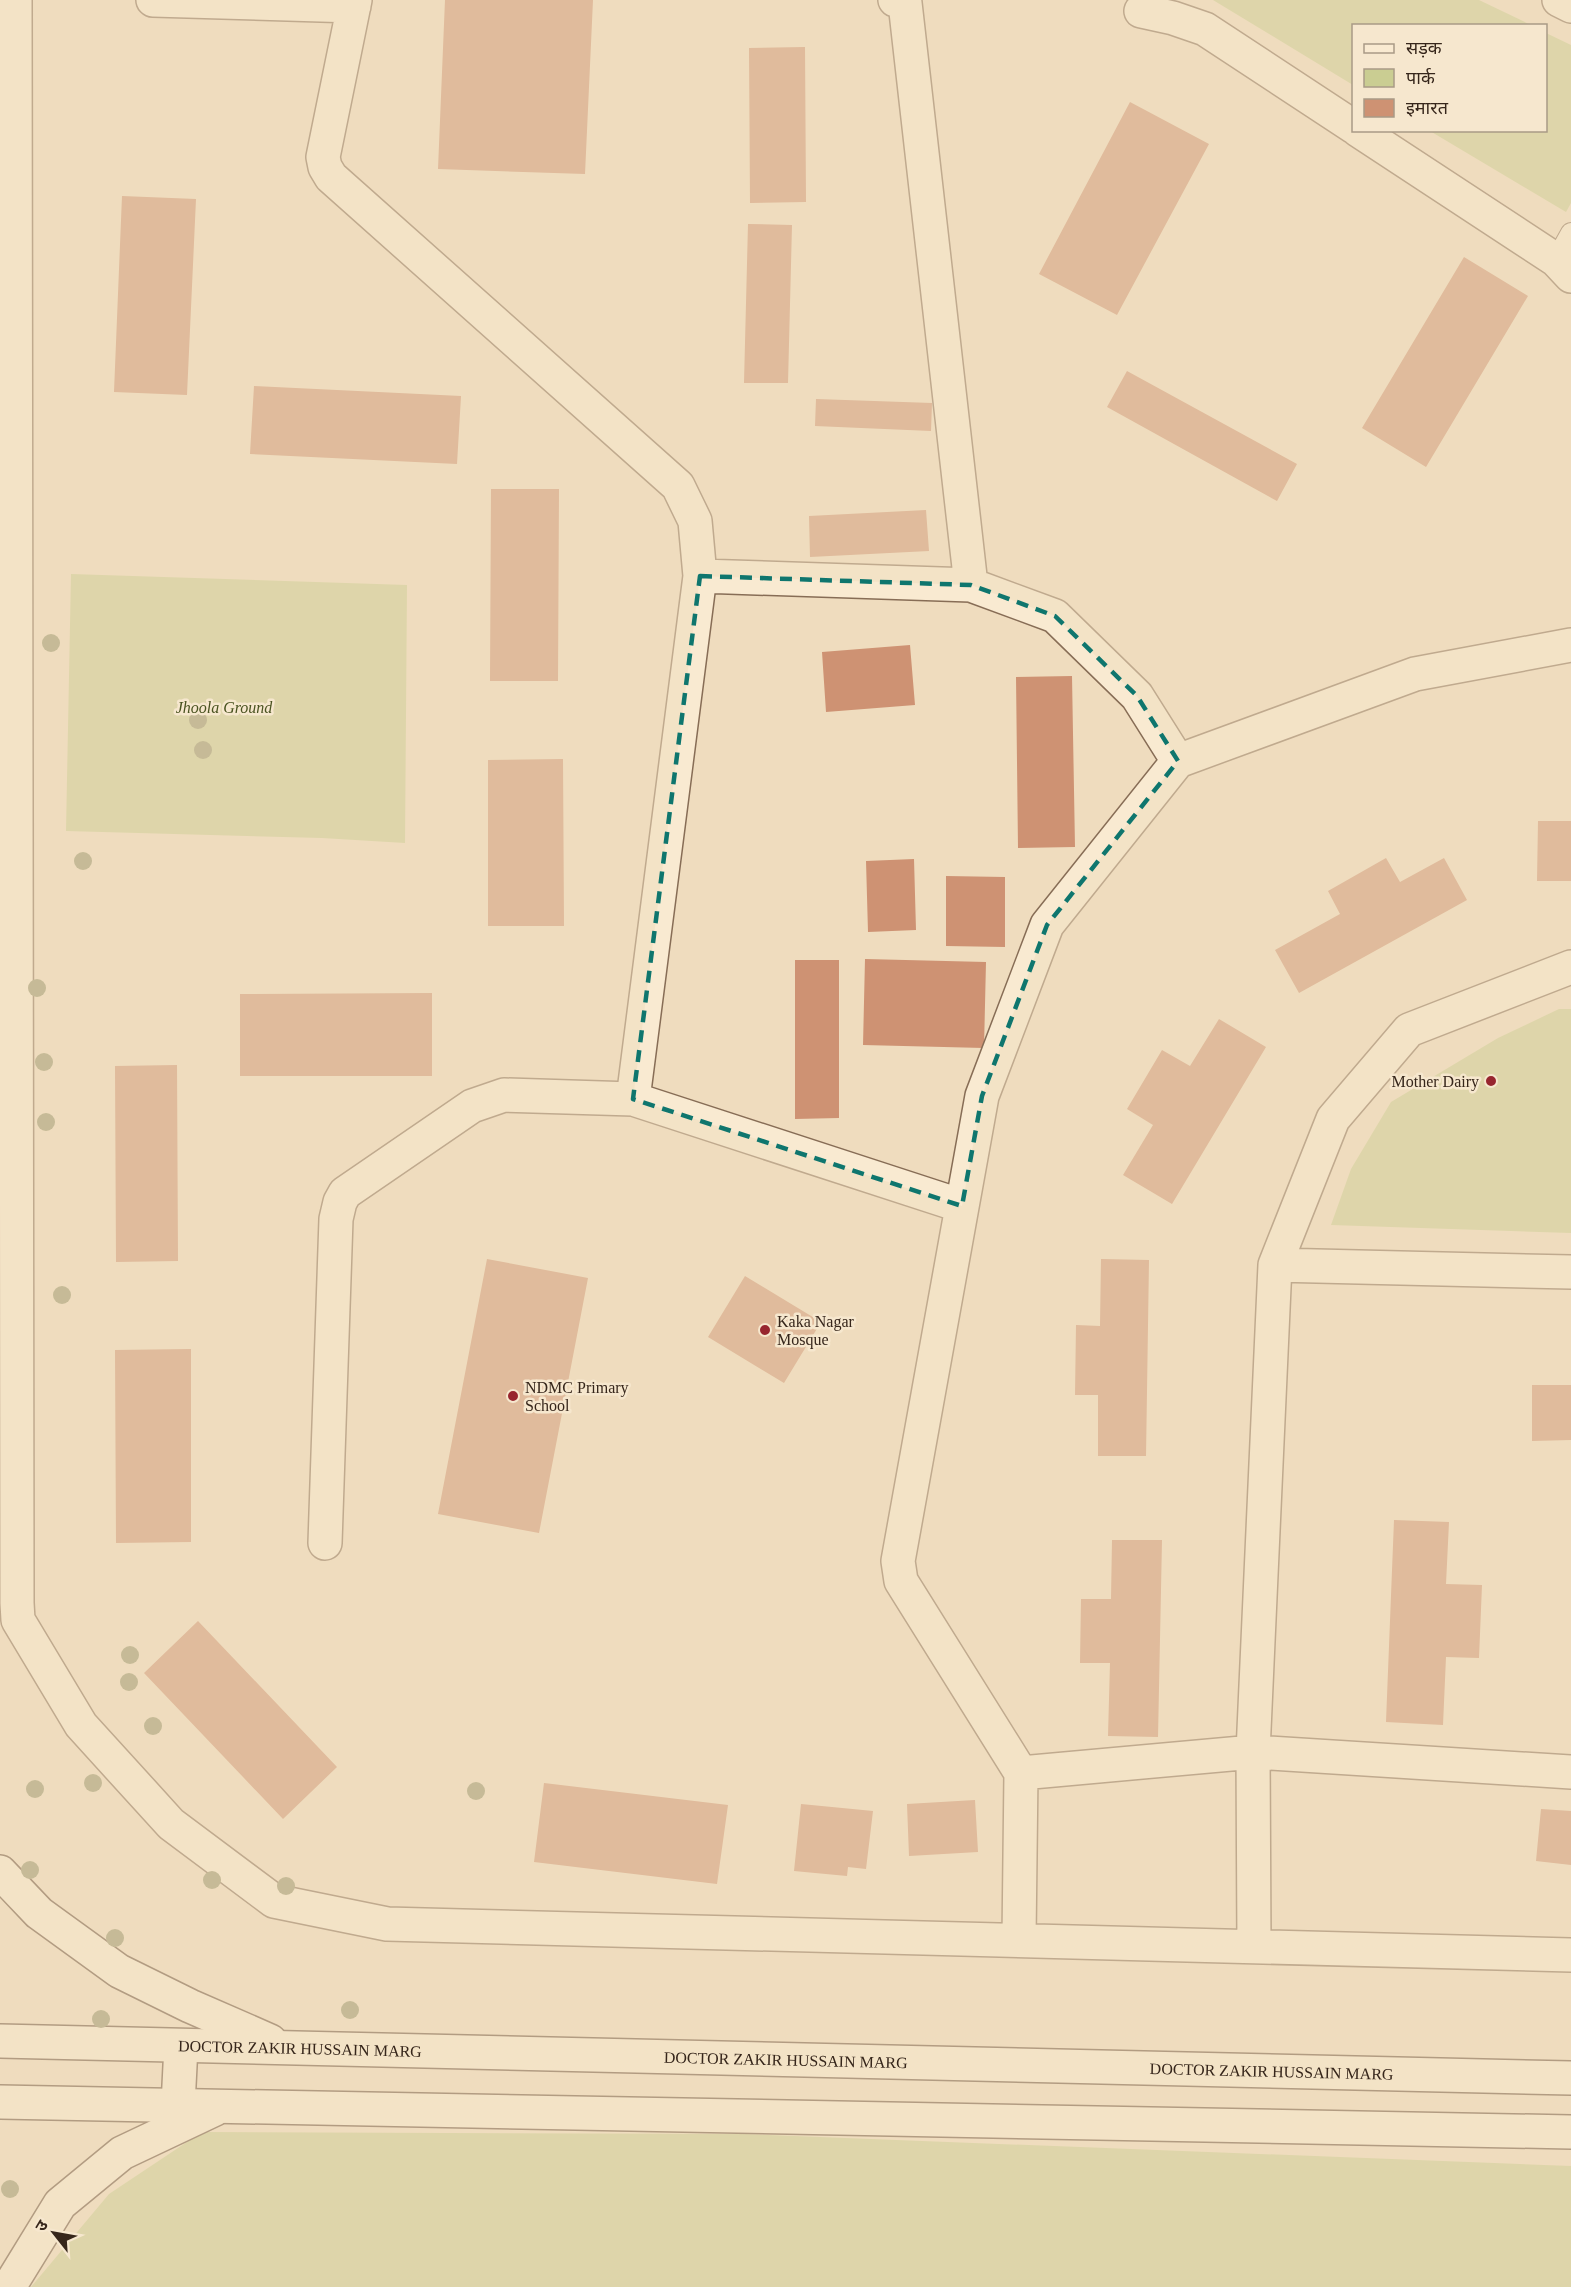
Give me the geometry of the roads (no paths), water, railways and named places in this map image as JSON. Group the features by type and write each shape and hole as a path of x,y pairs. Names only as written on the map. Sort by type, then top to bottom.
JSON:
{"street":[{"path":"15,0 8,1604 81,1725 171,1824 274,1901 387,1924 1571,1955"},
{"path":"153,0 354,3 323,157 325,167 331,177 678,486 695,521 700,576 633,1099"},
{"path":"895,0 905,3 971,585"},
{"path":"1559,0 1571,6"},
{"path":"1144,5 1204,29 1352,127"},
{"path":"1361,132 1566,256"},
{"path":"700,576 971,585 1055,616 1137,696 1178,761"},
{"path":"1018,1939 1021,1773 901,1581 898,1561 982,1096 1047,925 1178,761 1415,674 1571,645"},
{"path":"1254,1946 1253,1752 1275,1265 1333,1119 1409,1030 1571,967"},
{"path":"325,1544 336,1219 340,1202 345,1194 472,1106 504,1095 633,1099 962,1206"},
{"path":"1275,1265 1571,1272"},
{"path":"1021,1773 1253,1752 1571,1772"},
{"path":"0,1872 39,1913 119,1971 190,2006 288,2048"},
{"name":"DOCTOR ZAKIR HUSSAIN MARG","path":"0,2041 1571,2078"},
{"path":"178,2105 181,2046"},
{"path":"0,2102 1571,2132"},
{"path":"9,2287 60,2204 122,2153 222,2106"}],"place":[{"name":"Mother Dairy","path":"1491,1081"},
{"name":"Kaka Nagar Mosque","path":"765,1330"},
{"name":"NDMC Primary School","path":"513,1396"}],"park label":[{"name":"Jhoola Ground","path":"224,707"}]}
